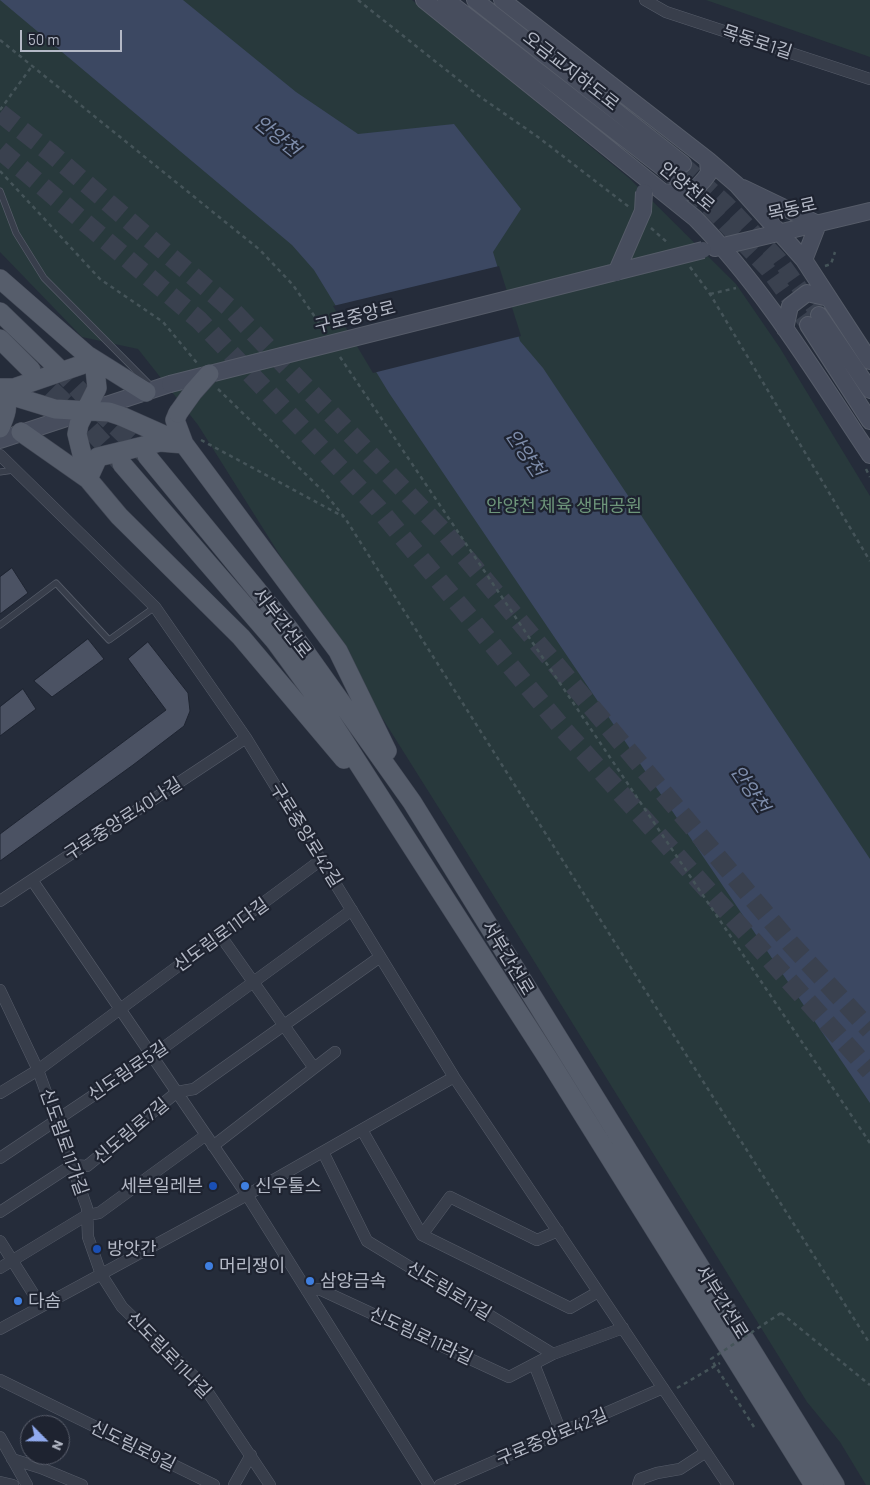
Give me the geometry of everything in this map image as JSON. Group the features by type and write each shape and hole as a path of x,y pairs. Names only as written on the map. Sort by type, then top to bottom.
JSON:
{"main road":[{"name":"안양천로","path":"424,0 695,218 723,247 758,289 870,455"},
{"name":"오금교지하도로","path":"446,0 678,169 475,0"},
{"name":"안양천로","path":"502,0 708,160 737,185 804,260 870,361"},
{"path":"664,192 681,195 692,191 709,173 708,160"},
{"path":"616,273 643,211 644,192 642,175"},
{"path":"737,185 818,224 804,260"},
{"name":"목동로","path":"723,247 870,211"},
{"name":"구로중앙로","path":"9,434 157,389 703,250 723,247"},
{"path":"0,279 87,354 157,389"},
{"path":"785,330 790,306 807,293 829,298"},
{"path":"0,312 57,367"},
{"path":"870,390 814,320 870,421"},
{"path":"0,339 31,370"},
{"path":"0,389 14,388 81,365 86,362 87,354"},
{"path":"87,354 95,369 97,388 79,424 77,434 88,480"},
{"path":"208,376 193,392 175,420 338,651 412,802"},
{"path":"0,389 55,409 121,416 191,441"},
{"path":"0,389 7,402 9,434 88,480 119,516 242,637 395,820"},
{"path":"88,480 98,457 160,442 191,441"},
{"name":"서부간선로","path":"147,456 290,629 412,802 835,1485"},
{"name":"서부간선로","path":"122,464 275,641 313,693 549,1060 814,1485"}],"street":[{"name":"목동로1길","path":"645,0 666,12 870,79"},
{"name":"구로중앙로42길","path":"0,455 155,607 246,738 454,1077 728,1485"},
{"name":"구로중앙로40나길","path":"0,900 246,738"},
{"name":"신도림로11다길","path":"38,1070 321,860"},
{"path":"32,880 246,1195 425,1484"},
{"name":"신도림로5길","path":"0,1158 152,1056 352,910"},
{"path":"220,935 314,1068"},
{"name":"신도림로7길","path":"0,1212 72,1164 87,1166 177,1092 194,1089 380,957"},
{"name":"신도림로11가길","path":"0,990 38,1070 72,1164 87,1215 88,1237 100,1274"},
{"path":"213,1146 335,1052"},
{"name":"신도림로11가길","path":"0,1093 38,1070"},
{"path":"0,1329 246,1195 454,1077"},
{"name":"신도림로11길","path":"362,1130 422,1234 570,1308 598,1292"},
{"name":"신도림로11가길","path":"12,1260 87,1215 100,1213 206,1135"},
{"name":"신도림로11길","path":"322,1152 367,1241 554,1354"},
{"path":"422,1234 450,1197 537,1240 558,1231"},
{"path":"0,1241 41,1306"},
{"path":"0,1268 12,1260"},
{"name":"신도림로11나길","path":"100,1274 122,1307 203,1385 270,1485"},
{"name":"신도림로11라길","path":"307,1291 319,1289 509,1377 554,1354"},
{"path":"554,1354 623,1328"},
{"path":"534,1364 561,1432"},
{"name":"신도림로9길","path":"0,1380 209,1484"},
{"name":"구로중앙로42길","path":"440,1485 561,1432 665,1391"},
{"path":"0,1438 27,1485"},
{"path":"638,1485 640,1479 657,1473 680,1469 706,1452"},
{"path":"234,1485 251,1456"},
{"path":"12,1459 41,1468 82,1485"},
{"path":"0,1482 13,1485"}],"lane":[{"path":"0,192 16,233 44,278 157,389"},
{"path":"0,472 16,470"},
{"path":"0,625 56,583 109,640 155,607"}],"path":[{"path":"0,40 260,250 309,307"},
{"path":"0,110 32,66"},
{"path":"0,171 100,279 163,322 226,399 324,492 345,518 870,1344"},
{"path":"821,266 831,264 835,252"},
{"path":"710,294 743,286"},
{"path":"356,384 391,430 870,1143"},
{"path":"191,441 345,518"},
{"path":"754,1427 711,1359 781,1313 870,1385"},
{"path":"665,1391 708,1371"}],"green space":[{"name":"안양천 체육 생태공원","path":"0,0 412,0 629,178 736,284 780,348 870,496 870,1485 866,1485 840,1442 807,1402 464,848 198,425 138,349 82,337 0,252"},
{"path":"706,0 870,0 870,57"}],"water":[{"name":"안양천","path":"0,0 183,0 296,92 358,134 454,124 521,209 493,252 520,341 543,368 870,859 870,1103 389,393 314,270 292,245"}],"pier":[{"path":"499,266 521,336 373,373 333,306"}],"building":[{"path":"12,568 28,593 0,614 0,577"},
{"path":"88,639 104,659 52,697 34,681"},
{"path":"148,642 188,693 190,711 184,726 0,861 0,834 166,710 128,659"},
{"path":"23,689 36,709 0,736 0,707"}],"tunnel":[{"path":"0,113 52,154 232,310 446,534 790,943 870,1030"},
{"path":"0,150 199,320 378,508 564,730 870,1071"},
{"path":"683,164 727,204 779,259 819,315"},
{"path":"672,175 716,215 768,270 808,325"},
{"path":"57,367 92,404 147,456"},
{"path":"31,370 78,416 122,464"}],"place":[{"name":"세븐일레븐","path":"213,1186"},
{"name":"신우툴스","path":"245,1186"},
{"name":"방앗간","path":"97,1249"},
{"name":"머리쟁이","path":"209,1266"},
{"name":"삼양금속","path":"310,1281"},
{"name":"다솜","path":"18,1301"}]}
